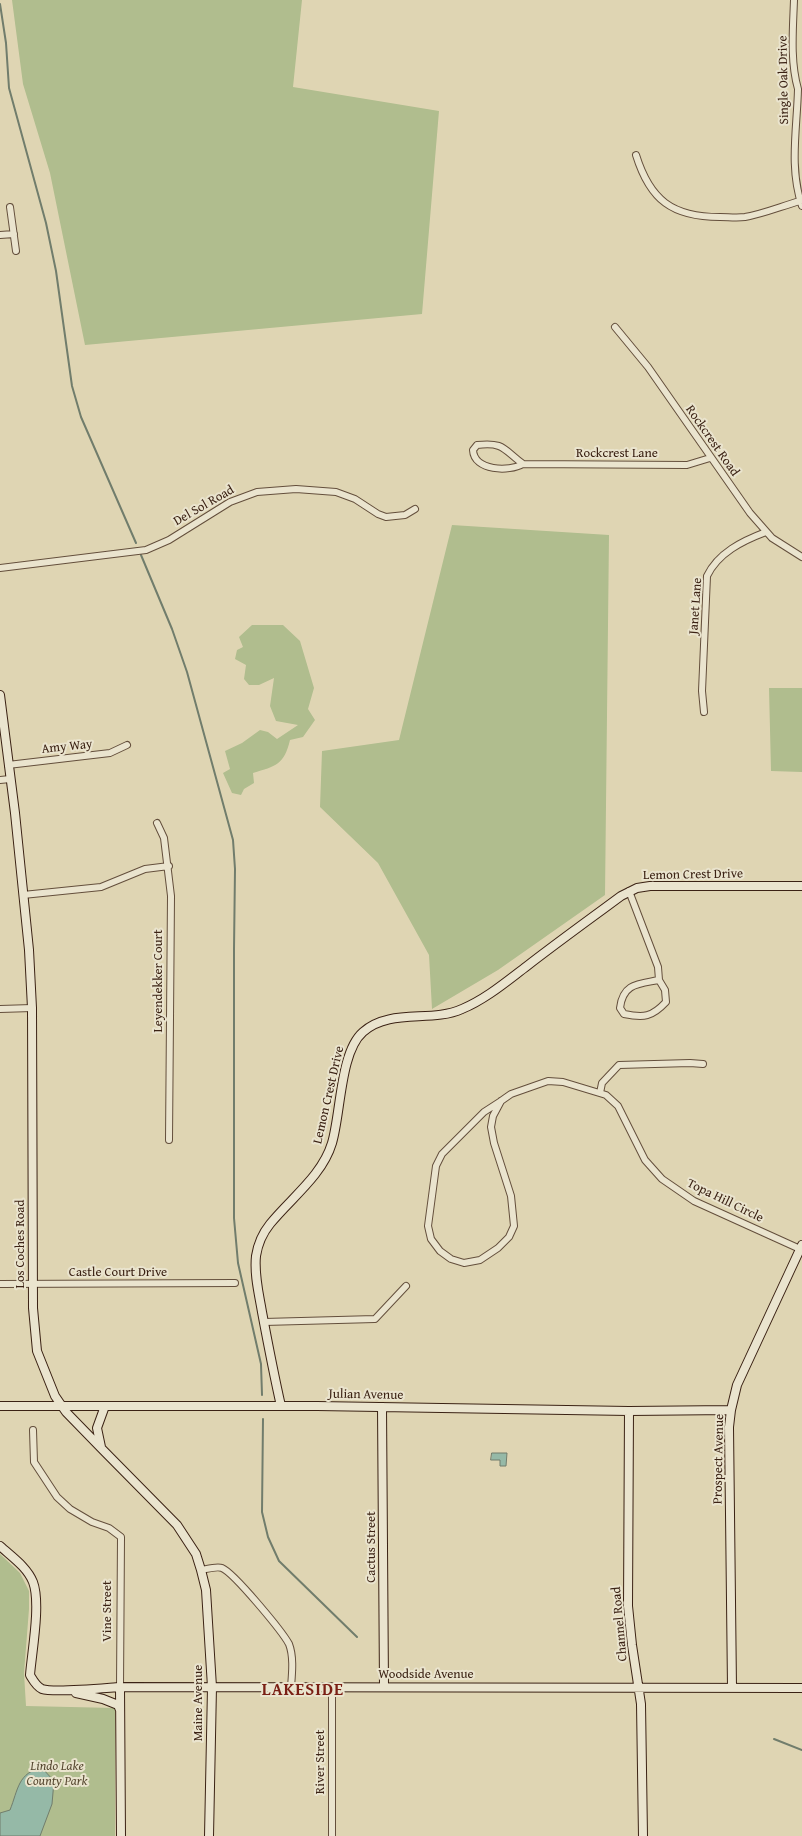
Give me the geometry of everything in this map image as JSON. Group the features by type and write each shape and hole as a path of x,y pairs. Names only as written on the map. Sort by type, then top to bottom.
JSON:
{"street":[{"name":"Single Oak Drive","path":"794,0 794,78 798,89 794,164 796,188 801,204"},
{"path":"636,155 642,174 652,190 665,203 686,214 699,217 744,217 801,204"},
{"path":"10,207 16,251"},
{"path":"0,235 14,234"},
{"name":"Rockcrest Road","path":"615,327 648,367 710,458 750,513 766,532 783,546 802,557"},
{"name":"Rockcrest Lane","path":"523,464 508,451 494,444 476,445 473,450 473,456 476,461 483,465 510,468 523,464 687,465 710,458"},
{"name":"Del Sol Road","path":"0,568 146,550 169,540 230,502 257,492 296,489 336,492 355,499 378,514 386,517 405,515 415,509"},
{"name":"Janet Lane","path":"704,712 702,691 707,576 713,564 720,557 747,539 766,532"},
{"name":"Los Coches Road","path":"0,695 23,895 32,1008 33,1324 37,1351 49,1385 61,1405 102,1449 177,1524 196,1554 201,1570"},
{"name":"Amy Way","path":"8,765 110,753 127,745"},
{"path":"0,780 10,779"},
{"name":"Leyendekker Court","path":"157,824 164,838 169,866 171,896 169,1140"},
{"path":"23,895 101,887 141,870 169,866"},
{"name":"Lemon Crest Drive","path":"281,1406 264,1322 257,1274 256,1255 260,1240 270,1224 319,1170 329,1152 334,1135 349,1054 359,1036 368,1028 387,1020 439,1016 464,1008 499,987 629,891 650,886 802,886"},
{"path":"629,891 658,967 660,980 665,990 666,1002 656,1012 646,1016 624,1014 620,1008 621,999 626,991 633,985 660,980"},
{"path":"0,1009 32,1008"},
{"path":"600,1093 602,1083 619,1064 703,1064"},
{"name":"Topa Hill Circle","path":"501,1101 493,1116 491,1127 494,1143 510,1196 514,1226 509,1236 498,1248 480,1260 464,1263 451,1259 440,1251 431,1239 428,1226 436,1166 442,1154 484,1112 511,1094 548,1081 563,1082 606,1095 618,1106 645,1160 662,1179 694,1201 801,1247"},
{"name":"Prospect Avenue","path":"732,1688 729,1428 731,1410 737,1385 801,1247"},
{"name":"Castle Court Drive","path":"0,1284 235,1283"},
{"path":"264,1322 375,1319 406,1286"},
{"name":"Julian Avenue","path":"0,1406 281,1406 630,1411 731,1410"},
{"path":"102,1449 97,1428 105,1406"},
{"name":"Cactus Street","path":"382,1407 384,1687"},
{"name":"Channel Road","path":"630,1411 628,1606 632,1645 639,1688 642,1726 643,1836"},
{"name":"Vine Street","path":"33,1430 34,1462 57,1497 70,1509 92,1522 109,1528 121,1537 120,1836"},
{"name":"Woodside Avenue","path":"0,1546 26,1570 33,1582 36,1600 30,1675 35,1683 42,1688 50,1690 120,1687 802,1688"},
{"path":"201,1570 221,1568 229,1573 267,1615 289,1644 292,1657 291,1687"},
{"name":"Maine Avenue","path":"201,1570 206,1590 212,1687 209,1836"},
{"name":"River Street","path":"332,1687 332,1836"},
{"path":"62,1689 103,1699 118,1705 120,1710"}],"green space":[{"path":"12,0 302,0 293,87 439,111 422,314 85,345 50,173 23,84"},
{"path":"452,525 609,535 605,895 498,970 432,1009 429,955 378,863 320,807 322,751 399,740"},
{"path":"252,625 283,625 300,641 314,688 308,709 315,720 303,737 290,740 282,760 273,766 253,773 254,783 244,789 241,795 232,793 223,773 230,769 225,751 242,743 260,730 268,732 277,739 298,725 276,721 270,706 274,678 259,685 249,685 244,679 246,665 235,659 237,650 243,647 239,637"},
{"path":"769,688 802,688 802,772 771,771"},
{"name":"Lindo Lake County Park","path":"0,1554 20,1573 29,1591 24,1673 26,1706 115,1708 115,1836 0,1836"}],"shaded area":[{"path":"492,1453 507,1453 506,1466 500,1466 500,1460 491,1460"},
{"path":"42,1768 54,1781 52,1804 40,1836 0,1836 0,1813 10,1810 17,1789 23,1778 28,1773"}],"waterway":[{"path":"0,4 6,43 9,88 46,223 56,271 72,386 81,417 136,543"},
{"path":"141,555 172,629 187,672 233,840 235,869 234,1218 238,1263 261,1364 262,1395"},
{"path":"263,1419 262,1512 268,1537 279,1561 357,1637"},
{"path":"774,1739 802,1750"}],"district":[{"name":"LAKESIDE","path":"303,1691"}]}
